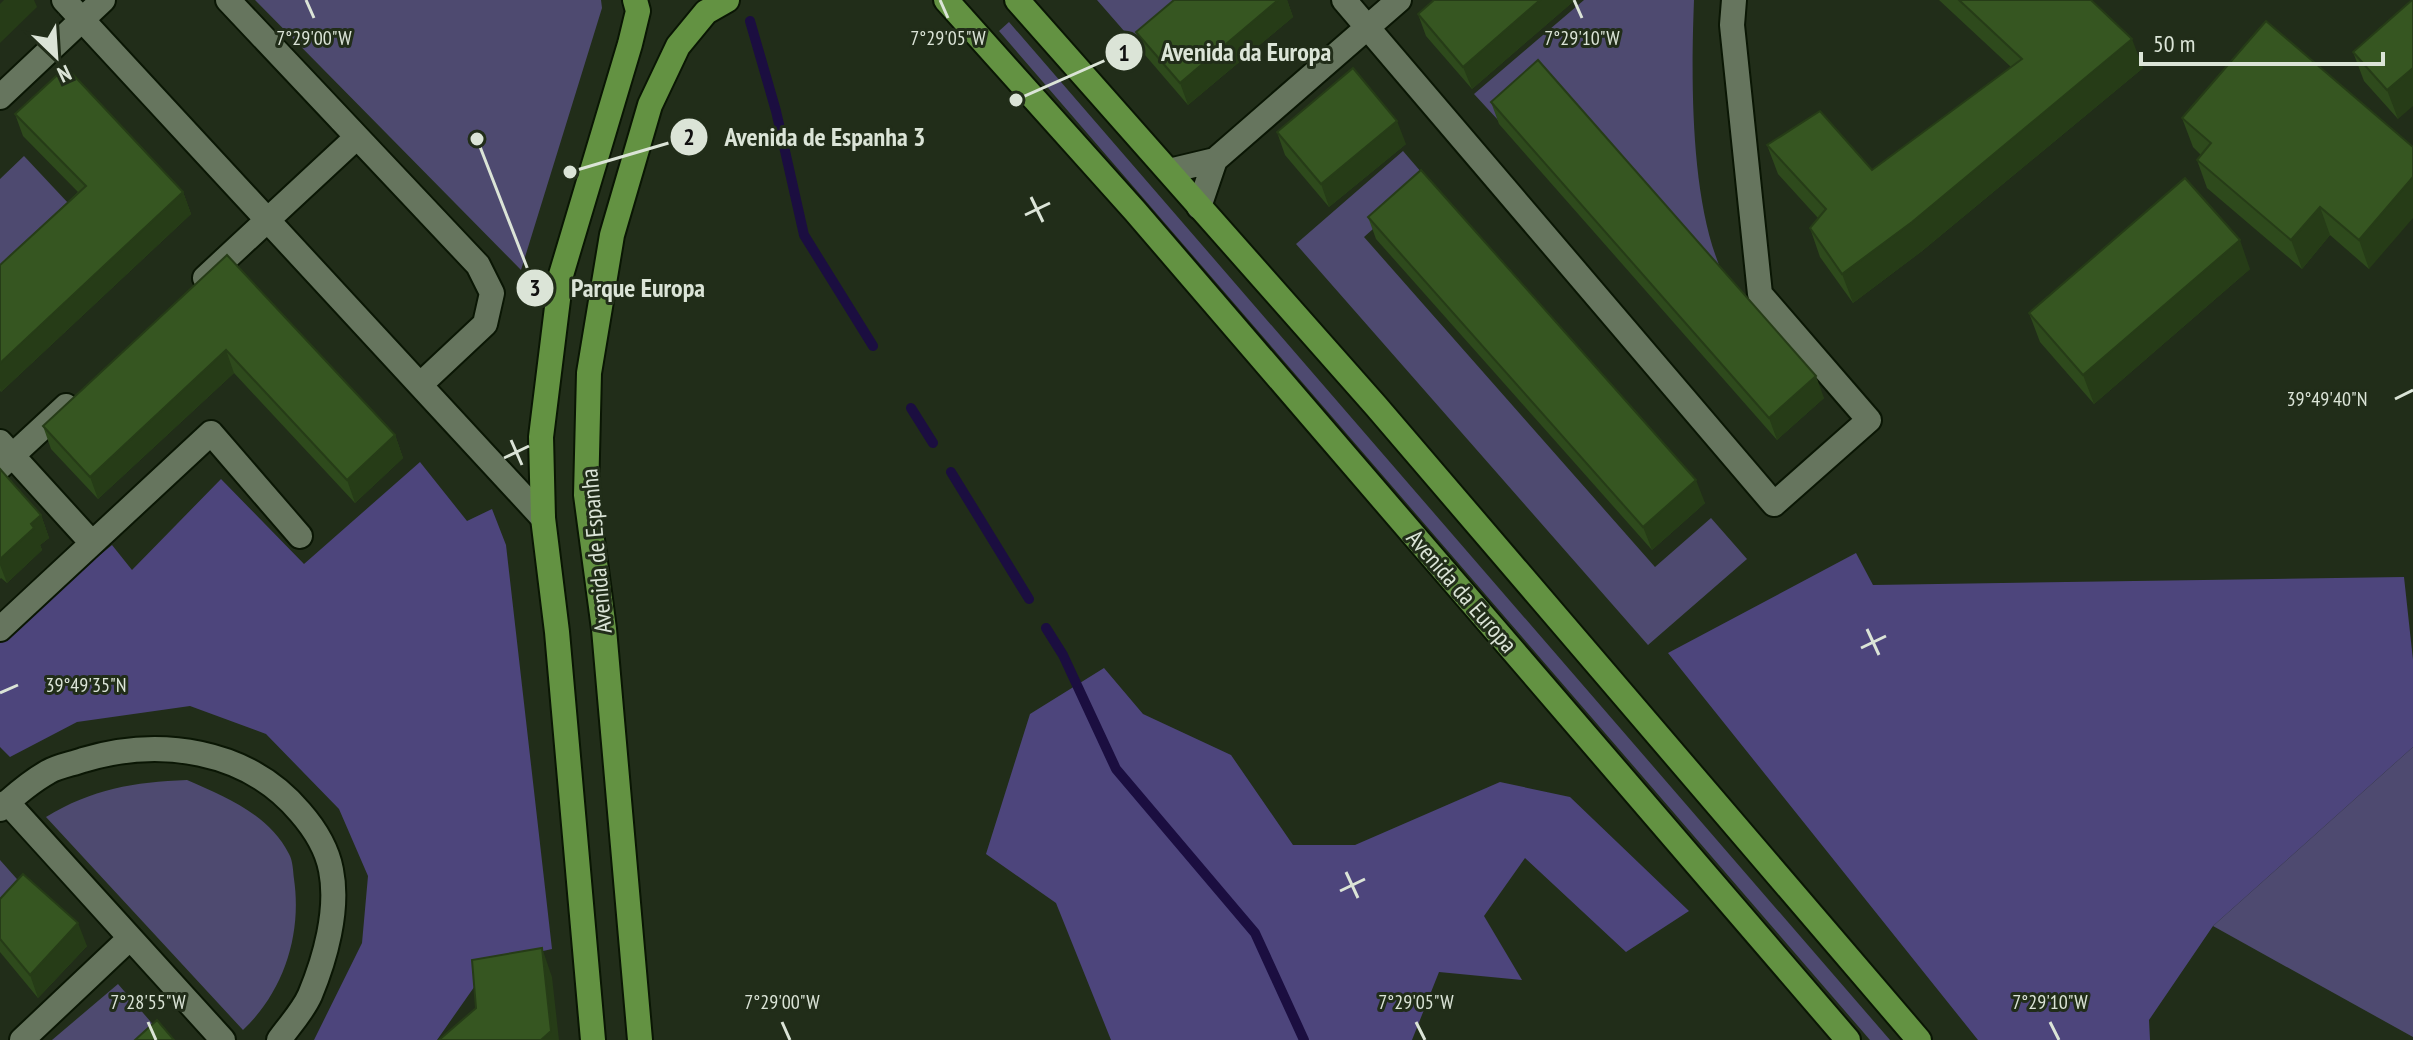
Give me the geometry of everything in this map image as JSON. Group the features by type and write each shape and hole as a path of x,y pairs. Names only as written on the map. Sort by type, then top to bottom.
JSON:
{"main road":[{"name":"Avenida de Espanha","path":"593,1040 558,648 543,518 541,437 561,275 630,44 638,11 635,0"},
{"name":"Avenida de Espanha","path":"640,1040 604,629 586,495 589,373 612,235 650,105 678,46 706,12 727,0"},
{"name":"Avenida da Europa","path":"946,0 1135,211 1848,1040"},
{"path":"1017,0 1367,394 1919,1040"}],"street":[{"path":"64,0 543,518"},
{"path":"0,97 103,0"},
{"path":"228,0 478,265 492,293 485,324 421,384"},
{"path":"1344,0 1774,504 1869,420 1760,294 1732,25 1734,0"},
{"path":"1169,171 1215,160 1399,0"},
{"path":"192,289 357,137"},
{"path":"1199,207 1215,160"},
{"path":"80,393 4,455 92,543"},
{"path":"0,629 211,433 300,536"},
{"path":"223,1040 4,806 50,771 98,756 136,749 174,749 214,755 252,771 286,795 314,828 331,870 331,926 309,997 279,1040"},
{"path":"22,1040 130,938"}],"shaded area":[{"path":"255,0 601,0 602,8 521,270"},
{"path":"1097,0 1209,0 1145,55"},
{"path":"1584,0 1694,0 1693,102 1698,175 1711,243 1722,272 1498,120 1474,94"},
{"path":"1009,22 1890,1040 1870,1040 999,31"},
{"path":"1403,151 1428,180 1364,237 1655,567 1711,518 1747,559 1648,645 1296,244"},
{"path":"24,156 69,204 0,268 0,179"},
{"path":"420,462 467,521 492,509 506,545 552,949 491,963 437,1040 314,1040 362,943 368,876 339,809 266,734 190,706 77,722 10,757 0,747 0,636 112,545 132,570 221,479 304,564"},
{"path":"1856,553 1873,585 2404,577 2413,660 2413,747 2213,926 2149,1020 2150,1040 1978,1040 1668,653"},
{"path":"1104,668 1143,714 1231,755 1293,845 1355,845 1500,782 1570,797 1689,911 1626,952 1525,858 1484,916 1522,980 1439,972 1412,1040 1111,1040 1056,903 986,854 1030,714"},
{"path":"2413,747 2413,1037 2213,926"},
{"path":"187,780 231,800 258,817 280,840 292,863 295,920 287,960 269,998 243,1030 46,817 80,800 114,789"},
{"path":"0,860 32,896 0,931"},
{"path":"118,984 163,1036 158,1040 52,1040"}],"building":[{"path":"1174,0 1278,0 1180,83 1136,32"},
{"path":"1434,0 1540,0 1463,67 1418,14"},
{"path":"1959,0 2091,0 2132,39 1912,222 1842,274 1810,228 1826,209 1767,145 1820,111 1872,170 2022,59"},
{"path":"2412,0 2413,68 2387,90 2353,52"},
{"path":"2266,21 2413,147 2413,177 2359,240 2320,207 2291,240 2197,160 2211,143 2182,118"},
{"path":"1538,60 1816,376 1769,418 1491,102"},
{"path":"66,67 183,192 0,363 0,265 86,186 15,114"},
{"path":"1353,68 1397,121 1321,184 1277,132"},
{"path":"1421,170 1696,480 1643,527 1368,217"},
{"path":"2185,178 2240,240 2083,375 2029,313"},
{"path":"227,255 395,435 347,480 226,350 90,477 43,426"},
{"path":"0,469 41,515 31,524 34,528 0,559"},
{"path":"23,874 78,923 30,975 0,939 0,899"},
{"path":"542,948 551,1031 541,1040 439,1040 476,1008 472,960"},
{"path":"157,1020 174,1040 135,1040"}],"waterway":[{"path":"750,21 776,111 804,235 873,346"},
{"path":"911,408 933,443"},
{"path":"951,472 1029,599"},
{"path":"1046,628 1063,655 1116,769 1255,933 1304,1040"}],"place":[{"name":"Avenida da Europa","path":"1016,100"},
{"name":"Parque Europa","path":"477,139"},
{"name":"Avenida de Espanha 3","path":"570,172"}]}
